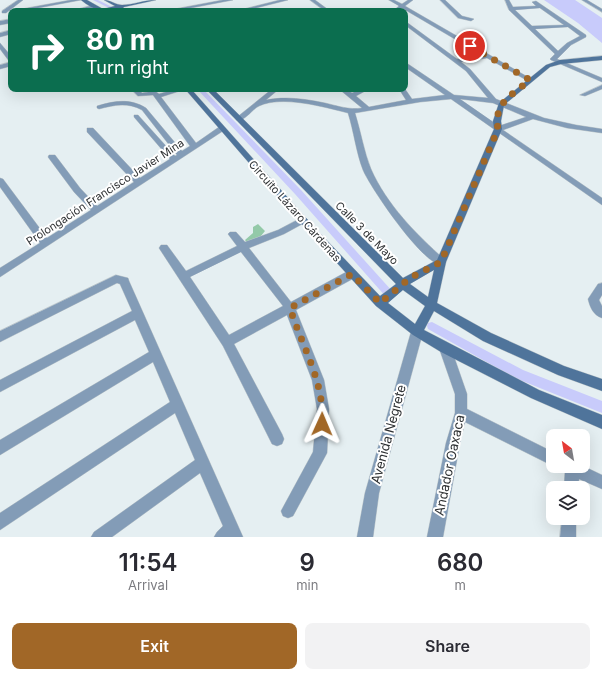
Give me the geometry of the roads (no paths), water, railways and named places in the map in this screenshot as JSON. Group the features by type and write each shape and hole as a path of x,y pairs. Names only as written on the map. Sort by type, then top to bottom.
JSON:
{"main road":[{"path":"83,0 99,8"},
{"path":"106,0 117,7"},
{"path":"113,8 154,0"},
{"path":"416,332 431,306 441,262 498,129 498,112 501,104 548,66 560,62 602,58"},
{"name":"Circuito Lázaro Cárdenas","path":"191,92 224,127 352,274 380,303 416,332 535,394 602,422"},
{"name":"Calle 3 de Mayo","path":"212,92 236,120 403,284 431,306 487,337 562,370 602,385"},
{"path":"224,127 236,120"},
{"path":"380,303 410,278 441,262"}],"street":[{"path":"9,8 21,0"},
{"path":"40,6 48,0"},
{"path":"29,8 79,0"},
{"path":"184,8 231,0 242,8"},
{"path":"253,8 286,0"},
{"path":"312,0 324,8"},
{"path":"391,0 405,8"},
{"path":"399,8 411,0"},
{"path":"442,0 460,18 471,19"},
{"path":"506,0 511,9 560,62 602,80"},
{"path":"584,0 602,12"},
{"path":"534,2 567,26 584,36 569,44 555,56 548,66"},
{"path":"86,8 94,6"},
{"path":"511,9 540,7"},
{"path":"408,10 530,80"},
{"path":"521,19 533,18"},
{"path":"408,25 472,74 492,100"},
{"path":"530,28 567,26"},
{"path":"0,45 8,56"},
{"path":"455,61 487,56"},
{"path":"408,66 602,202"},
{"path":"583,95 602,87"},
{"path":"137,92 140,96 152,93 157,96 195,147"},
{"path":"157,96 172,92"},
{"path":"236,120 272,92"},
{"path":"346,92 368,109"},
{"path":"351,96 360,92"},
{"path":"404,92 411,102"},
{"path":"255,105 278,100 289,100 351,112 411,102 467,96 492,100 533,117 562,125 602,131"},
{"path":"99,107 115,103 129,102 139,105 178,157"},
{"path":"351,112 366,168 378,191 427,250 441,262"},
{"path":"136,116 178,157"},
{"path":"498,129 533,117"},
{"name":"Prolongación Francisco Javier Mina","path":"0,273 224,127"},
{"path":"90,130 139,182"},
{"path":"52,157 77,190 96,210"},
{"path":"0,182 45,243"},
{"path":"184,276 243,247 281,232 304,220"},
{"path":"233,234 290,308 296,327 318,380 323,409 320,453 288,511"},
{"path":"164,248 184,276 226,342 278,439"},
{"path":"226,342 352,274"},
{"path":"0,337 116,280 124,281 203,463 229,534"},
{"path":"602,286 593,299 595,306 602,313"},
{"path":"0,386 138,313"},
{"name":"Avenida Negrete","path":"365,537 372,493 416,332"},
{"name":"Andador Oaxaca","path":"435,537 453,443 461,413 461,394 445,348"},
{"path":"0,448 156,354"},
{"path":"0,522 178,404"},
{"path":"461,413 546,456"},
{"path":"99,537 203,463"},
{"path":"582,473 602,482"},
{"path":"568,537 569,525"}],"water":[{"path":"544,0 575,0 602,18 602,43 578,23"}],"waterway":[{"path":"95,0 112,8"},
{"path":"203,92 298,192 390,295"},
{"path":"432,326 519,374 602,407"}]}
